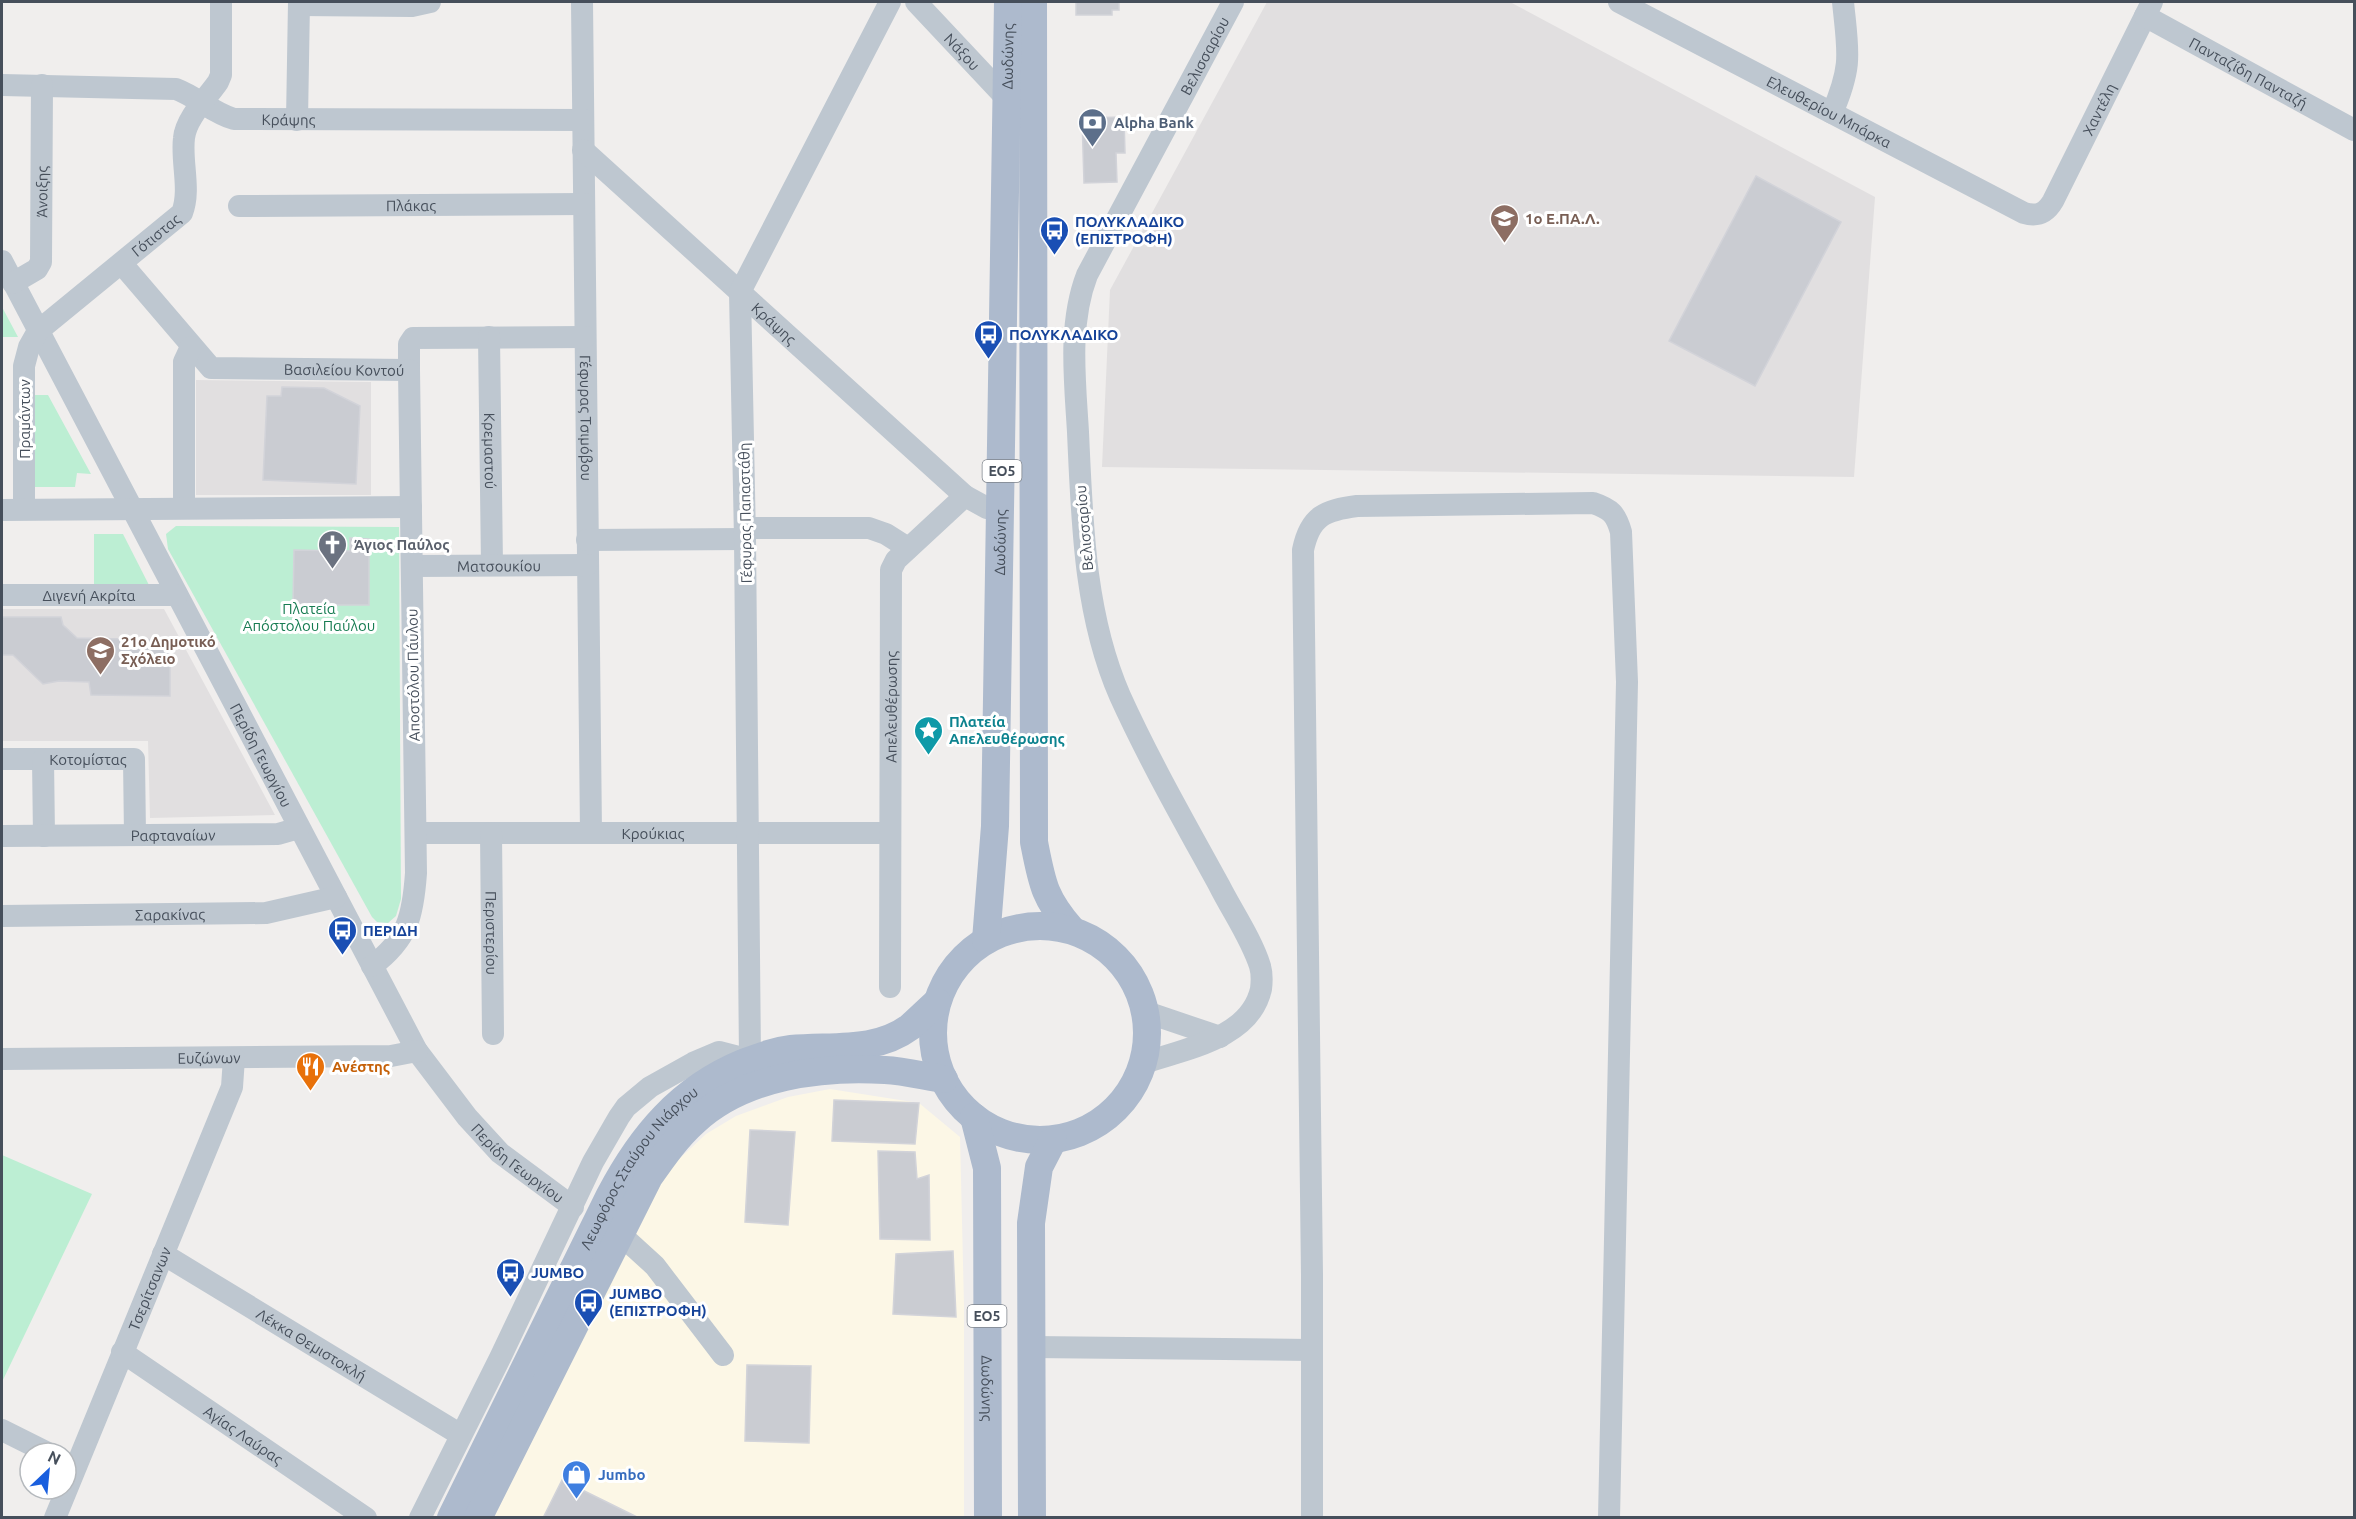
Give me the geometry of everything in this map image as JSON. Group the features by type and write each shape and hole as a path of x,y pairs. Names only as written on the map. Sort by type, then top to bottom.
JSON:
{"main road":[{"name":"Δωδώνης","path":"986,940 995,825 1008,2"},
{"name":"Δωδώνης","path":"1034,2 1034,842 1043,887 1049,901 1072,930"},
{"name":"Δωδώνης","path":"1030,926 1072,930 1091,938 1123,964 1135,982 1146,1012 1148,1042 1144,1063 1125,1100 1110,1115 1074,1135 1053,1140 1033,1140 1012,1136 974,1117 958,1102 944,1079 933,1044 937,1002 957,965 986,940 1009,930 1030,926"},
{"name":"Λεωφόρος Σταύρου Νιάρχου","path":"451,1518 631,1157 668,1111 719,1074 750,1060 790,1049 874,1044 909,1027 937,1002"},
{"name":"Λεωφόρος Σταύρου Νιάρχου","path":"478,1518 649,1177 670,1148 696,1120 736,1095 784,1077 823,1072 885,1070 944,1079"},
{"name":"Δωδώνης","path":"974,1117 987,1168 988,1518"},
{"path":"1032,1518 1031,1223 1039,1167 1053,1140"}],"street":[{"name":"Γότιστας","path":"38,331 182,213 185,202 184,137 188,124 219,82 221,75 221,2"},
{"path":"297,120 299,3 412,6 430,2"},
{"name":"Γέφυρας Τσιμόβου","path":"582,2 591,833"},
{"name":"Γέφυρας Παπαστάθη","path":"750,1060 745,533 740,292 890,2"},
{"name":"Νάξου","path":"916,2 1008,100"},
{"name":"Βελισσαρίου","path":"1144,1063 1220,1037 1245,1018 1252,1008 1261,988 1262,976 1236,917 1120,695 1098,634 1088,572 1079,463 1075,351 1077,309 1087,275 1233,2"},
{"name":"Ελευθερίου Μπάρκα","path":"1619,2 2024,213 2041,214"},
{"path":"1832,113 1846,81 1849,65 1843,2"},
{"name":"Πανταζίδη Πανταζή","path":"2148,9 2355,130"},
{"name":"Χαντέλη","path":"2041,214 2053,201 2148,9"},
{"name":"Κράψης","path":"2,85 168,88 186,93 204,102 223,116 234,119 583,120"},
{"name":"Άνοιξης","path":"13,283 37,269 41,262 42,86"},
{"name":"Κράψης","path":"583,150 965,496"},
{"name":"Πλάκας","path":"239,206 584,204"},
{"name":"Περίδη Γεωργίου","path":"2,261 417,1051 467,1117 500,1153 573,1207"},
{"name":"Βασιλείου Κοντού","path":"122,264 207,365 216,369 409,370 409,345 413,338 585,337"},
{"name":"Πραμάντων","path":"24,510 24,366 29,347 38,331"},
{"name":"Κρεμαστού","path":"489,337 492,565"},
{"path":"184,508 184,362 191,346"},
{"name":"Αποστόλου Πάυλου","path":"372,966 395,947 411,915 416,873 409,370"},
{"path":"965,496 987,507 1001,510"},
{"name":"Απελευθέρωσης","path":"890,987 891,572 896,560 965,496"},
{"path":"1312,1518 1312,1275 1304,550 1307,533 1316,518 1335,509 1357,506 1593,503 1607,508 1617,516 1621,532 1627,682 1609,1518"},
{"path":"2,510 411,507"},
{"path":"587,540 869,528 886,534 908,548"},
{"name":"Ματσουκίου","path":"412,566 587,565"},
{"name":"Διγενή Ακρίτα","path":"2,595 177,595"},
{"name":"Κοτομίστας","path":"2,759 134,759 135,835"},
{"path":"43,759 44,836"},
{"name":"Ραφταναίων","path":"2,836 278,834 299,828"},
{"name":"Κρούκιας","path":"416,833 891,833"},
{"name":"Περιστερίου","path":"491,833 493,1034"},
{"name":"Σαρακίνας","path":"2,916 266,913 336,897"},
{"path":"1146,1012 1220,1037"},
{"name":"Ευζώνων","path":"2,1059 391,1056 417,1051"},
{"path":"420,1518 606,1138 626,1107 667,1076 719,1052 750,1060"},
{"name":"Τσερίτσανων","path":"78,1449 122,1352 232,1087 234,1058"},
{"path":"621,1235 655,1266 723,1355"},
{"name":"Λέκκα Θεμιστοκλή","path":"163,1254 461,1436"},
{"path":"1032,1347 1311,1350"},
{"name":"Αγίας Λαύρας","path":"122,1352 366,1518"},
{"path":"2,1430 24,1441"},
{"name":"Τσερίτσανων","path":"55,1518 60,1501"}],"shaded area":[{"name":"1ο Ε.ΠΑ.Λ.","path":"1267,2 1510,2 1875,197 1854,477 1102,467 1110,290"},
{"path":"196,380 371,382 371,495 196,495"},
{"name":"21ο Δημοτικό Σχόλειο","path":"2,609 164,609 275,815 150,818 148,741 2,741"},
{"path":"830,1089 919,1103 960,1137 964,1306 964,1517 494,1518 640,1213 677,1161 706,1134 736,1116 788,1097"}],"green space":[{"path":"2,307 18,337 2,337"},
{"path":"35,395 48,395 91,474 77,473 75,487 35,487"},
{"name":"Πλατεία Απόστολου Παύλου","path":"176,526 399,527 401,899 396,916 388,923 377,922 372,917 168,549 166,534"},
{"path":"94,534 123,534 151,589 94,590"},
{"path":"2,1155 92,1194 2,1382"}],"building":[{"path":"1076,2 1119,2 1119,10 1112,10 1112,15 1076,15"},
{"path":"1124,117 1125,153 1116,153 1117,182 1084,183 1082,118"},
{"path":"1756,176 1841,222 1755,386 1669,341"},
{"path":"282,387 324,388 360,406 356,484 263,480 267,396 281,396"},
{"path":"350,538 369,539 369,605 293,605 294,550 350,551"},
{"path":"2,617 61,617 63,625 77,638 170,640 170,696 91,695 89,682 59,681 43,684 13,655 2,655"},
{"path":"834,1100 919,1103 915,1144 832,1141"},
{"path":"750,1130 795,1132 788,1225 745,1222"},
{"path":"878,1151 915,1152 917,1179 929,1175 930,1240 880,1239"},
{"path":"953,1251 956,1317 893,1314 896,1254"},
{"path":"747,1365 811,1366 809,1443 745,1441"},
{"name":"Jumbo","path":"562,1480 639,1518 543,1518"}],"place":[{"name":"Alpha Bank","path":"1093,148"},
{"name":"1ο Ε.ΠΑ.Λ.","path":"1504,244"},
{"name":"ΠΟΛΥΚΛΑΔΙΚΟ (ΕΠΙΣΤΡΟΦΗ)","path":"1054,256"},
{"name":"ΠΟΛΥΚΛΑΔΙΚΟ","path":"988,360"},
{"name":"Άγιος Παύλος","path":"333,570"},
{"name":"21ο Δημοτικό Σχόλειο","path":"100,676"},
{"name":"Πλατεία Απελευθέρωσης","path":"928,756"},
{"name":"ΠΕΡΙΔΗ","path":"342,956"},
{"name":"Ανέστης","path":"311,1092"},
{"name":"JUMBO","path":"510,1298"},
{"name":"JUMBO (ΕΠΙΣΤΡΟΦΗ)","path":"588,1328"},
{"name":"Jumbo","path":"577,1500"}]}
